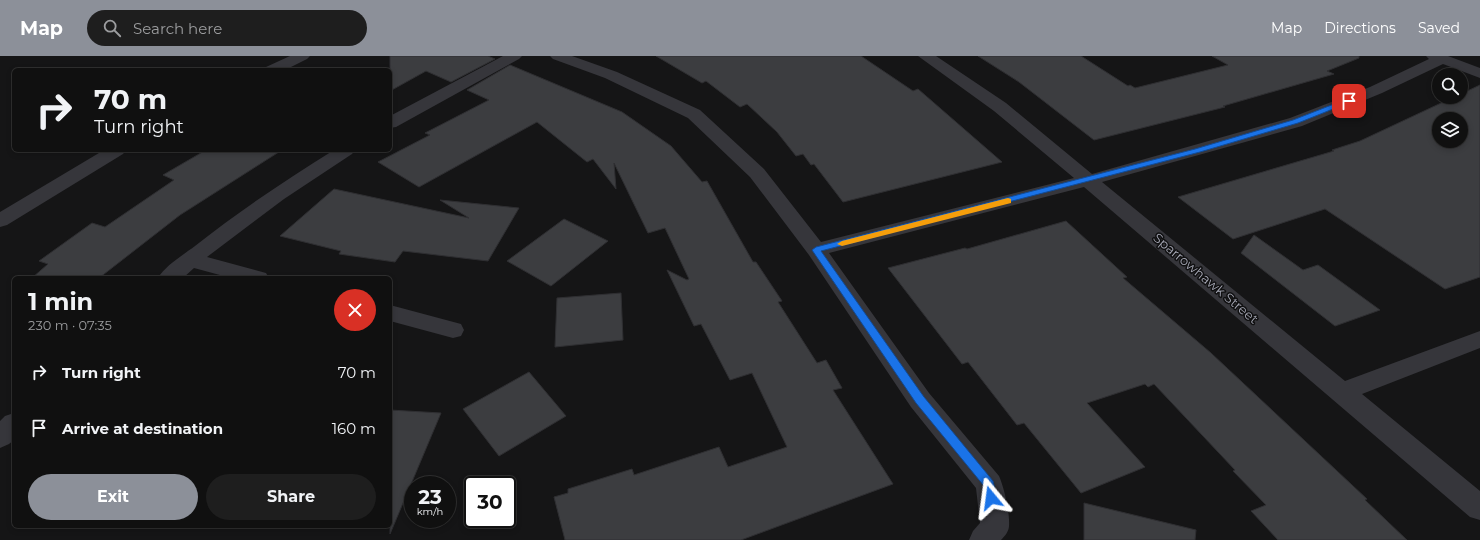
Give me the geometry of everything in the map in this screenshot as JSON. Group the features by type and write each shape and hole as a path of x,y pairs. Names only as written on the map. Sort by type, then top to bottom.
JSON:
{"street":[{"path":"276,68 302,56"},
{"path":"392,122 514,56"},
{"path":"558,56 611,75 694,114 757,173 816,250 920,400 990,484 995,527 983,540"},
{"name":"Sparrowhawk Street","path":"926,56 1000,108 1089,180 1480,508"},
{"path":"816,250 1089,180 1296,122 1376,90 1438,57 1480,73"},
{"path":"0,221 113,152"},
{"path":"171,276 190,260 285,188 343,152"},
{"path":"190,260 250,276"},
{"path":"392,314 453,330"},
{"path":"1342,392 1480,339"},
{"path":"0,437 12,426"}],"building":[{"path":"390,56 488,56 495,59 451,82 426,71 392,90 392,68 390,68"},
{"path":"656,56 861,56 913,91 918,89 1002,162 843,202 814,164 811,165 803,154 796,156 777,132 747,104 740,107 706,81 702,83"},
{"path":"978,56 1081,56 1128,86 1130,85 1135,88 1228,65 1212,56 1359,56 1359,58 1327,71 1334,74 1223,106 1225,107 1094,140 1019,82"},
{"path":"510,65 622,112 671,146 702,182 707,181 753,262 756,262 782,301 778,302 817,363 826,360 842,388 833,390 893,484 741,540 565,540 554,497 568,493 568,489 632,469 634,475 719,447 728,467 787,447 752,373 730,380 701,324 694,326 667,270 687,280 689,279 665,228 648,233 614,163 616,189 593,159 587,162 537,122 419,187 378,162 430,135 425,133 489,100 467,90"},
{"path":"1480,85 1480,277 1445,289 1325,209 1233,239 1178,197 1334,151 1332,150 1360,141 1439,104 1468,104 1468,91"},
{"path":"203,152 279,152 180,215 102,276 34,276 48,264 39,261 92,223 105,227 174,180 163,175"},
{"path":"334,189 469,218 440,200 519,208 488,261 403,251 395,262 339,254 341,251 280,236"},
{"path":"564,219 608,241 551,286 507,261"},
{"path":"1066,221 1127,277 1123,278 1211,353 1367,499 1365,500 1407,540 1278,540 1251,511 1266,505 1154,384 1148,387 1145,384 1087,403 1145,467 1081,493 1024,423 1017,425 968,362 962,364 888,268 965,248 967,249"},
{"path":"1254,235 1303,270 1318,265 1380,310 1335,326 1241,253"},
{"path":"621,293 623,340 555,347 557,298"},
{"path":"529,372 566,416 499,456 463,409"},
{"path":"392,410 441,413 414,476 404,476 404,501 390,534 390,528 392,528"},
{"path":"1084,503 1196,530 1195,540 1084,540"}],"slow traffic":[{"path":"842,244 1008,201"}],"route":[{"path":"991,498 990,484 920,400 816,250 1198,151 1296,122 1349,101"}]}
